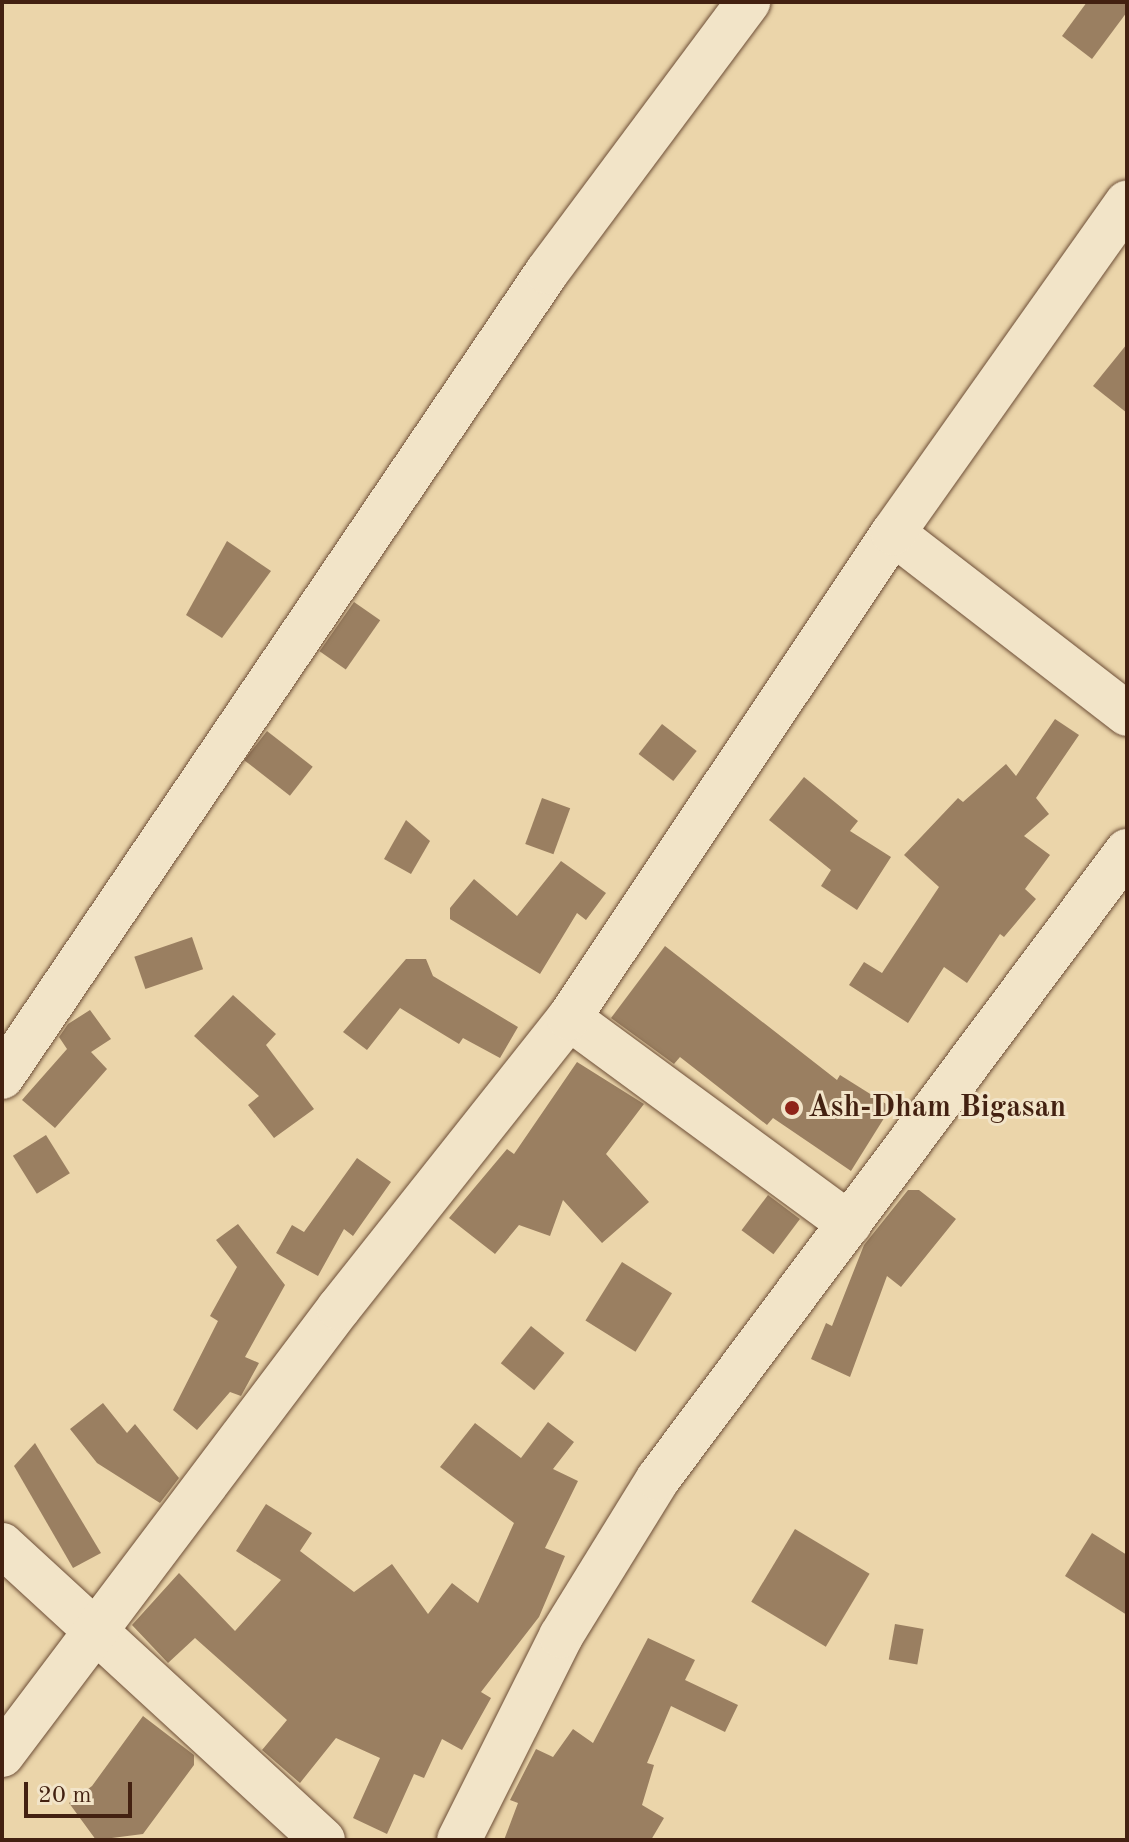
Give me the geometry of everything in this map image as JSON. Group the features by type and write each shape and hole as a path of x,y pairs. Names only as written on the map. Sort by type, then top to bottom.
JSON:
{"street":[{"path":"2,1077 547,272 748,2"},
{"path":"2,1755 569,1018 893,533 1127,202"},
{"path":"893,533 1127,714"},
{"path":"459,1840 606,1558 849,1224 1127,851"},
{"path":"569,1018 849,1224"},
{"path":"2,1545 323,1840"}],"building":[{"path":"1087,2 1127,2 1127,12 1092,59 1062,36"},
{"path":"1127,344 1127,413 1093,386"},
{"path":"227,541 271,571 222,638 186,615"},
{"path":"354,602 380,620 346,670 320,651"},
{"path":"1055,719 1079,735 1036,798 1049,814 1024,836 1050,855 1025,889 1036,899 1004,937 1000,934 967,983 944,967 908,1023 849,985 864,962 882,973 939,887 904,855 958,798 963,802 1006,764 1016,776"},
{"path":"662,724 697,751 673,781 639,754"},
{"path":"267,731 313,767 290,796 244,760"},
{"path":"804,777 858,821 850,831 891,857 857,910 821,886 831,870 769,820"},
{"path":"542,798 570,808 553,854 525,844"},
{"path":"406,820 430,841 411,874 384,859"},
{"path":"561,861 606,893 586,920 577,913 540,974 450,919 450,908 474,879 517,916"},
{"path":"192,937 203,969 145,989 134,957"},
{"path":"665,946 837,1080 840,1075 891,1107 851,1171 773,1118 767,1125 680,1057 674,1064 611,1018"},
{"path":"406,959 426,959 433,976 518,1027 500,1058 463,1038 459,1044 400,1008 367,1050 343,1032"},
{"path":"233,995 276,1034 266,1045 314,1109 274,1138 248,1105 259,1096 194,1036"},
{"path":"90,1010 111,1039 91,1052 107,1069 55,1128 22,1100 67,1049 59,1037 68,1024"},
{"path":"577,1062 644,1104 606,1154 649,1202 602,1243 563,1200 550,1236 519,1225 495,1254 449,1218 507,1149 514,1154"},
{"path":"46,1135 70,1173 37,1194 13,1156"},
{"path":"357,1158 391,1182 353,1236 344,1229 318,1276 276,1253 292,1225 304,1232"},
{"path":"908,1190 919,1190 956,1219 901,1287 887,1276 850,1377 811,1359 826,1323 832,1326 864,1245"},
{"path":"768,1195 800,1219 773,1254 742,1230"},
{"path":"238,1224 285,1285 245,1357 259,1363 241,1396 230,1392 197,1430 173,1410 218,1321 210,1316 237,1267 216,1240"},
{"path":"622,1262 672,1293 635,1352 585,1321"},
{"path":"531,1326 564,1353 534,1390 501,1363"},
{"path":"103,1403 127,1433 135,1424 179,1478 160,1503 97,1463 70,1429"},
{"path":"548,1422 574,1442 553,1469 578,1481 545,1548 565,1556 539,1617 481,1692 491,1698 462,1750 442,1739 424,1778 414,1774 387,1834 353,1818 380,1758 336,1738 300,1783 262,1750 287,1720 195,1638 168,1663 132,1625 179,1573 235,1631 281,1580 236,1551 266,1504 312,1533 300,1551 354,1592 392,1564 428,1614 452,1583 478,1603 514,1523 440,1467 475,1423 521,1458"},
{"path":"35,1443 101,1553 73,1568 14,1466"},
{"path":"795,1529 870,1574 826,1647 751,1602"},
{"path":"1092,1533 1127,1555 1127,1615 1065,1576"},
{"path":"895,1624 924,1629 917,1664 889,1659"},
{"path":"648,1638 695,1660 685,1680 738,1705 725,1732 671,1706 647,1763 654,1765 642,1805 664,1818 651,1840 504,1840 518,1803 510,1800 536,1749 553,1757 573,1729 593,1743"},
{"path":"143,1716 194,1755 194,1765 143,1834 96,1840 69,1803 92,1786"}],"place":[{"name":"Ash-Dham Bigasan","path":"792,1108"}]}
